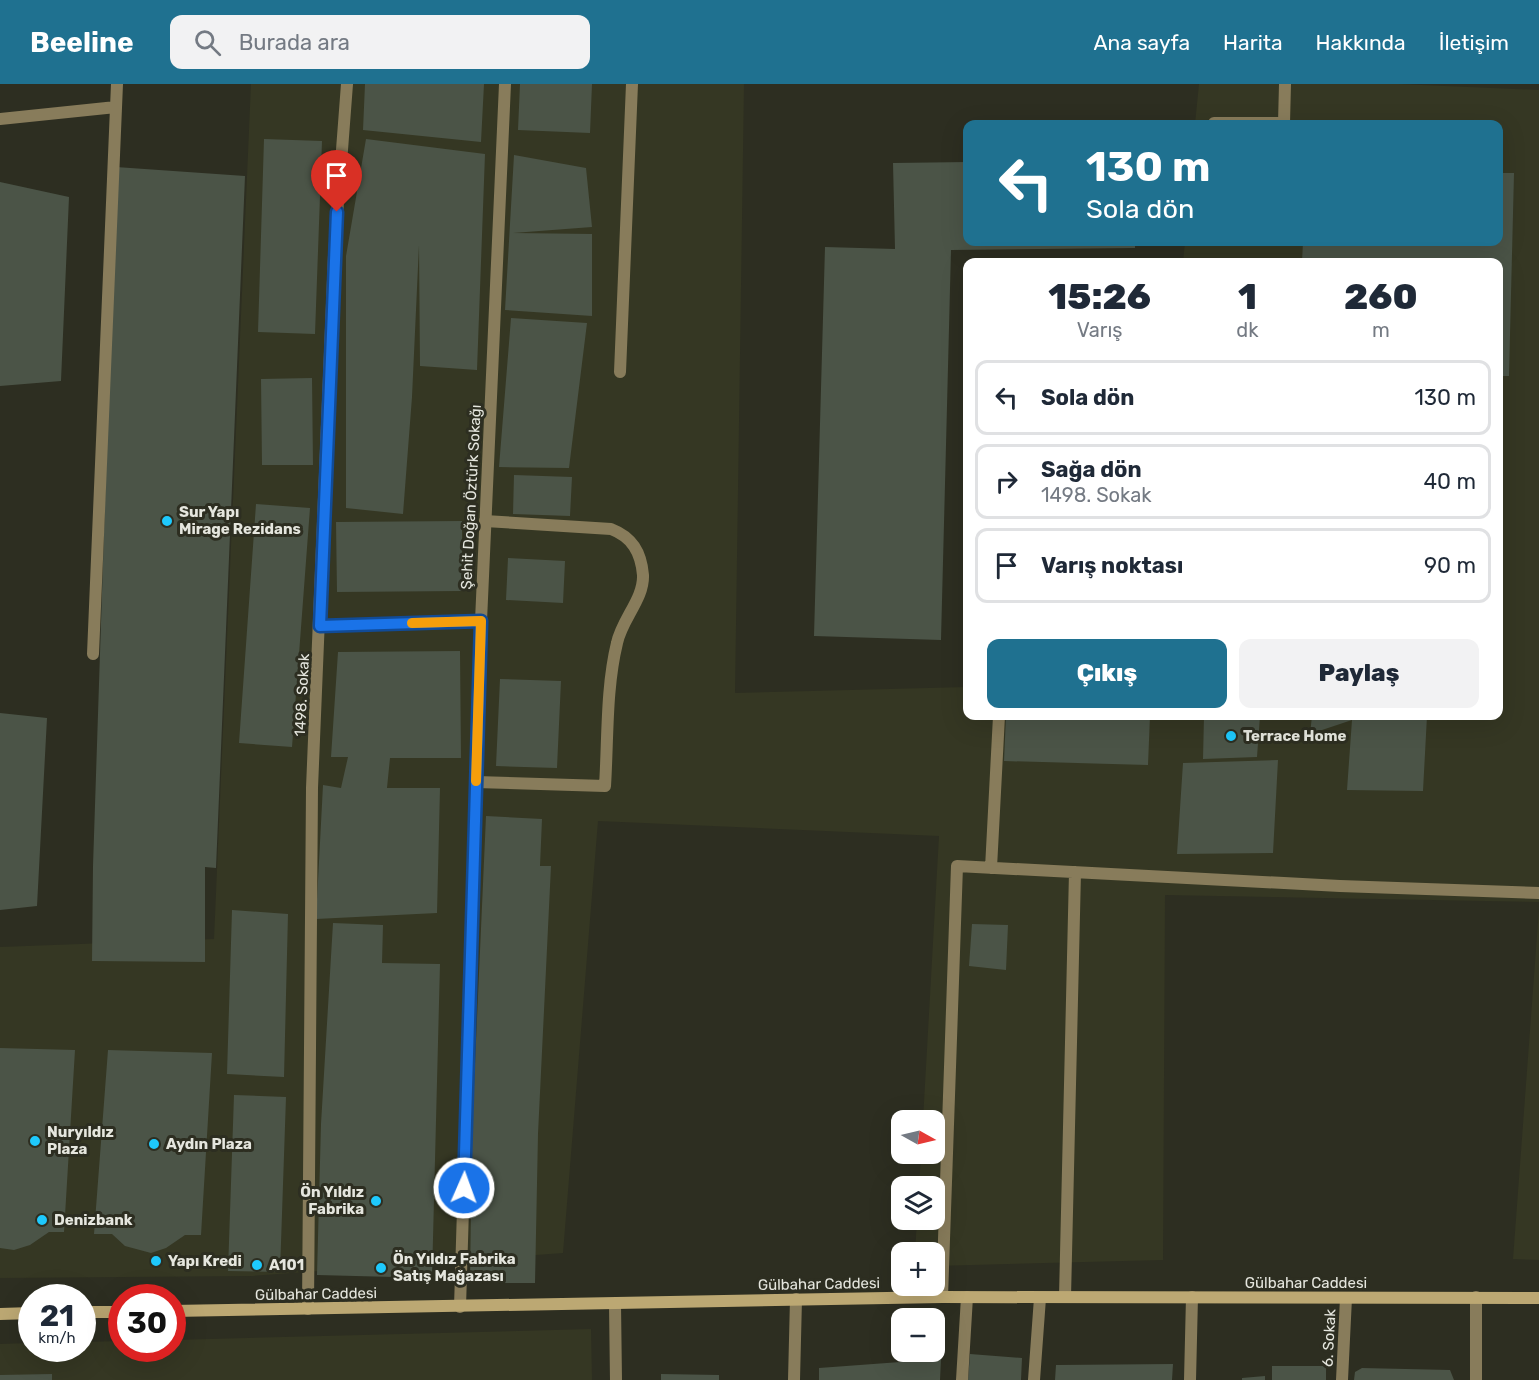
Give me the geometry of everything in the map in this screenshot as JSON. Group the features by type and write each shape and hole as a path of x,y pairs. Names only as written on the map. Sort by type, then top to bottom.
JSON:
{"main road":[{"name":"Gülbahar Caddesi","path":"186,1311 942,1297 1539,1298"},
{"path":"0,1314 18,1313"}],"street":[{"path":"93,654 117,84"},
{"name":"1498. Sokak","path":"308,1309 312,788 334,255 347,84"},
{"name":"Şehit Doğan Öztürk Sokağı","path":"460,1307 481,621 505,84"},
{"path":"620,372 632,84"},
{"path":"1284,120 1285,84"},
{"path":"0,119 116,107"},
{"path":"476,782 605,786 613,660 623,622 642,591 643,577 634,545 628,538 610,529 485,521"},
{"path":"320,626 481,621"},
{"path":"991,868 999,720"},
{"path":"942,1297 957,866 1340,886 1539,893"},
{"path":"1065,1297 1075,872"},
{"path":"962,1380 967,1297"},
{"path":"1190,1380 1192,1297"},
{"path":"1476,1297 1476,1380"},
{"path":"1034,1380 1040,1298"},
{"name":"6. Sokak","path":"1342,1380 1346,1298"},
{"path":"794,1380 796,1299"},
{"path":"615,1304 616,1380"}],"shaded area":[{"path":"251,84 744,84 735,693 963,687 963,720 1503,720 1503,258 1183,258 1185,246 1503,246 1503,120 1195,120 1199,84 1399,84 1539,90 1539,902 1165,895 1163,1260 945,1266 945,1242 916,1242 916,1230 945,1230 945,1176 920,1176 920,1164 945,1164 945,1110 924,1110 939,836 598,821 563,1253 252,1276 0,1278 0,947 214,939"},
{"path":"1539,909 1539,1260 1513,1259"},
{"path":"591,1329 592,1380 0,1380 0,1344 18,1343 18,1362 96,1362 96,1342 108,1341 108,1362 186,1362 186,1340"}],"building":[{"path":"365,84 484,84 481,142 363,130"},
{"path":"520,84 592,84 590,133 518,130"},
{"path":"264,139 322,141 315,334 258,332"},
{"path":"366,139 485,154 477,370 420,366 419,245 412,397 403,514 346,508 346,256"},
{"path":"514,155 586,168 592,227 513,233 592,234 592,316 505,310"},
{"path":"963,162 963,246 1135,246 1135,248 951,250 941,640 814,636 825,247 895,249 893,163"},
{"name":"Sur Yapı Mirage Rezidans","path":"116,167 245,176 216,868 205,867 205,962 92,961 93,866"},
{"path":"1503,173 1514,173 1509,376 1503,376 1503,258 1302,258 1303,246 1503,246"},
{"path":"0,182 69,197 61,381 0,386"},
{"path":"511,318 587,323 569,468 499,467"},
{"path":"312,378 313,465 262,465 261,379"},
{"path":"514,475 572,477 570,516 513,514"},
{"path":"256,504 310,508 292,747 239,743"},
{"path":"462,521 462,591 337,592 336,522"},
{"path":"508,558 565,561 563,603 506,600"},
{"path":"460,651 461,758 390,758 387,788 440,788 437,913 316,919 323,785 341,788 348,757 331,757 338,652"},
{"path":"500,679 561,681 557,768 496,766"},
{"path":"0,713 47,718 37,906 0,910"},
{"path":"1006,720 1150,720 1148,765 1004,761"},
{"name":"Terrace Home","path":"1204,720 1260,720 1257,757 1203,759"},
{"path":"1312,720 1352,720 1310,734"},
{"path":"1352,720 1427,720 1423,791 1347,790"},
{"path":"1278,760 1273,853 1177,854 1183,763"},
{"path":"486,816 542,819 540,866 551,866 538,1134 535,1283 470,1283 472,1131"},
{"path":"232,910 288,914 284,1077 227,1074"},
{"path":"333,923 383,925 382,963 440,964 432,1278 317,1275 321,1124"},
{"path":"972,924 1008,925 1006,970 969,966"},
{"name":"Nuryıldız Plaza","path":"0,1048 75,1050 64,1232 49,1232 30,1245 14,1250 0,1248"},
{"name":"Aydın Plaza","path":"108,1050 212,1053 201,1235 185,1235 166,1248 151,1253 125,1246 112,1234 94,1234"},
{"path":"234,1095 286,1097 280,1272 228,1271"},
{"path":"970,1354 1022,1358 1021,1380 968,1380"},
{"path":"900,1362 941,1362 940,1380 819,1380 819,1368"},
{"path":"1173,1364 1172,1380 1055,1380 1056,1365"},
{"path":"1272,1366 1326,1366 1326,1380 1272,1380"},
{"path":"1362,1368 1450,1370 1454,1380 1354,1380 1355,1372"},
{"path":"52,1374 52,1380 0,1380 0,1375"},
{"path":"661,1374 719,1375 719,1380 661,1380"},
{"path":"1265,1376 1265,1380 1242,1380 1242,1378"}],"slow traffic":[{"path":"412,623 481,621 476,781"}],"place":[{"name":"Sur Yapı Mirage Rezidans","path":"167,521"},
{"name":"Terrace Home","path":"1231,736"},
{"name":"Nuryıldız Plaza","path":"35,1141"},
{"name":"Aydın Plaza","path":"154,1144"},
{"name":"Ön Yıldız Fabrika","path":"376,1201"},
{"name":"Denizbank","path":"42,1220"},
{"name":"Yapı Kredi","path":"156,1261"},
{"name":"A101","path":"257,1265"},
{"name":"Ön Yıldız Fabrika Satış Mağazası","path":"381,1268"}],"route":[{"path":"337,212 320,626 481,621 464,1188"}]}
